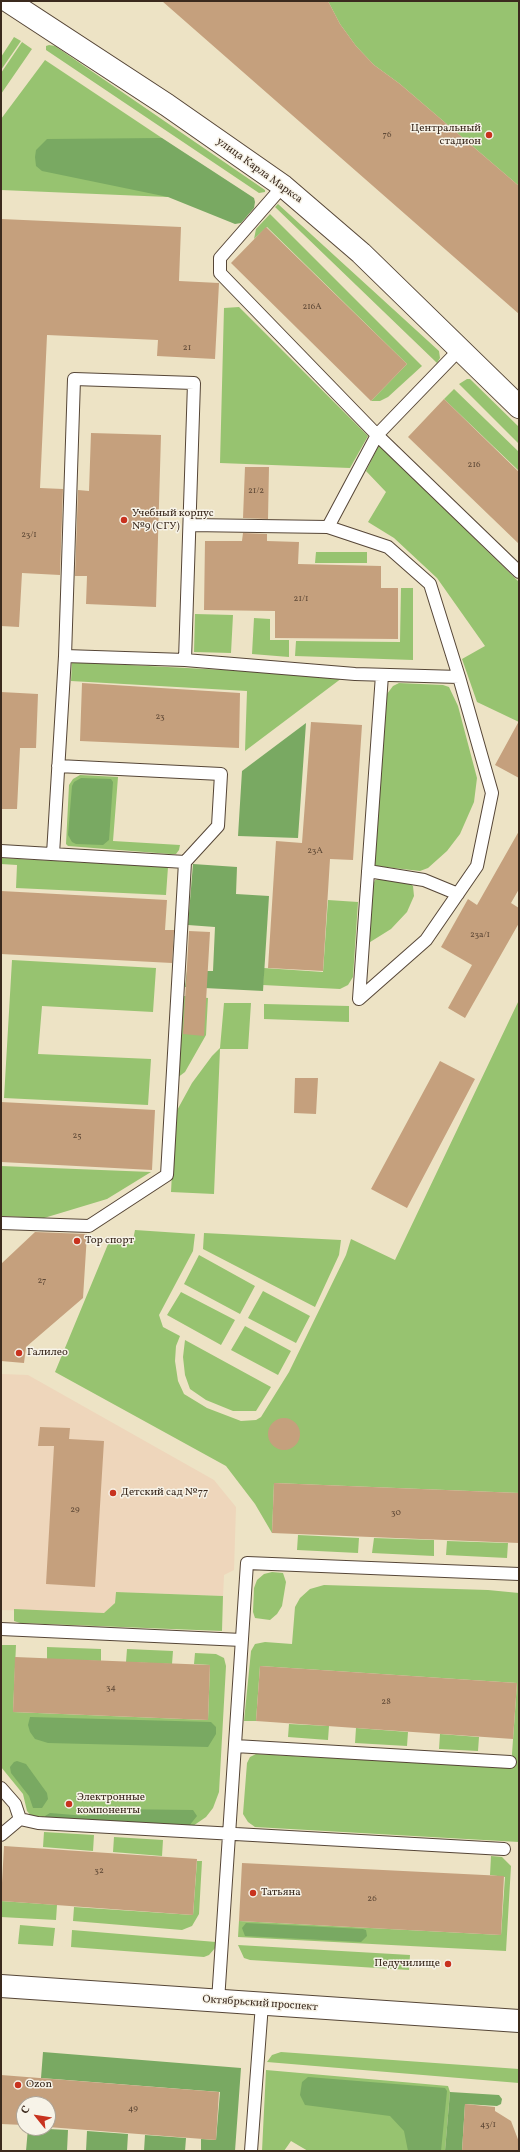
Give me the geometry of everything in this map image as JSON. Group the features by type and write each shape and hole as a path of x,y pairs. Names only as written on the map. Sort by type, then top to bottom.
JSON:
{"street":[{"name":"улица Карла Маркса","path":"8,1 167,105 283,186 361,254 519,407"},
{"name":"Октябрьский проспект","path":"1,1986 519,2021"}],"lane":[{"path":"283,186 220,258 220,272 377,436 519,572"},
{"path":"328,527 377,436 460,349"},
{"path":"53,854 65,656 74,379 194,383 185,660"},
{"path":"190,524 328,527 388,547 430,584 460,678 492,793 477,866 426,940 359,999 382,675"},
{"path":"65,656 185,660 382,675 460,678"},
{"path":"1,1222 89,1226 167,1175 185,862 218,826 221,774 58,766"},
{"path":"1,851 185,862"},
{"path":"368,871 424,880 458,894"},
{"path":"218,2001 246,1563 519,1574"},
{"path":"1,1629 242,1640"},
{"path":"235,1746 510,1762"},
{"path":"1,1788 16,1804 20,1819"},
{"path":"20,1819 38,1823 504,1849"},
{"path":"1,1835 20,1819"},
{"path":"251,2151 262,2004"}],"shaded area":[{"name":"Детский сад №77","path":"1,1374 28,1375 214,1480 236,1507 234,1570 224,1575 223,1596 116,1592 115,1603 105,1613 1,1610"}],"green space":[{"name":"Центральный стадион","path":"328,1 519,1 519,186 400,84 374,65 356,46 340,24"},
{"path":"14,37 21,41 1,70 1,57"},
{"path":"22,42 32,49 1,94 1,73"},
{"path":"46,46 55,46 265,190 265,192 259,193 46,50"},
{"path":"45,60 162,138 168,197 1,190 1,119"},
{"path":"162,138 254,198 254,208 241,223 235,224 168,197 42,171 36,166 36,150 47,139"},
{"path":"278,204 439,351 440,358 437,363 275,207"},
{"path":"270,214 422,366 388,397 380,401 371,401 407,364 267,227 254,239 256,229"},
{"path":"239,307 368,436 350,468 220,463 224,308"},
{"path":"467,379 470,379 519,427 519,444 459,384"},
{"path":"454,389 519,452 519,471 444,399"},
{"path":"379,445 519,582 519,722 477,702 462,659 485,646 437,578 394,538 368,522 386,492 366,471"},
{"path":"316,552 367,552 367,563 315,563"},
{"path":"401,588 413,588 413,660 295,656 296,641 400,642"},
{"path":"195,614 233,615 231,653 194,652"},
{"path":"254,618 270,619 270,640 289,640 289,657 252,654"},
{"path":"72,662 282,673 342,678 245,751 247,691 71,681"},
{"path":"399,683 443,685 449,687 458,706 477,778 474,802 460,834 447,851 428,868 420,871 376,866 374,864 387,694 393,686"},
{"path":"306,723 298,838 238,836 242,771"},
{"path":"80,775 118,777 113,841 180,845 176,854 68,846 66,844 69,785 73,779"},
{"path":"81,778 111,779 113,782 109,840 103,845 76,844 72,842 68,835 72,786 74,782"},
{"path":"1,858 168,867 166,895 16,888 17,865 1,864"},
{"path":"193,864 237,867 236,894 269,896 263,991 185,987 187,971 213,971 215,927 188,925"},
{"path":"380,879 409,883 413,886 414,896 407,912 391,929 367,944 373,885 375,880"},
{"path":"328,900 358,902 353,977 348,985 340,989 263,985 264,968 323,972"},
{"path":"12,960 156,968 153,1012 42,1006 38,1054 151,1059 148,1105 4,1098"},
{"path":"182,997 208,998 206,1035 185,1072 177,1078"},
{"path":"519,1000 519,1493 274,1483 272,1533 255,1504 226,1466 55,1372 111,1237 133,1240 135,1230 195,1234 193,1251 159,1315 163,1327 180,1336 176,1346 175,1361 178,1381 184,1394 207,1408 241,1421 256,1420 261,1417 289,1372 346,1255 351,1239 395,1260"},
{"path":"224,1003 251,1003 248,1049 220,1049 214,1194 171,1192 175,1114 192,1083 212,1056 220,1048"},
{"path":"264,1004 349,1006 349,1022 264,1019"},
{"path":"1,1166 151,1172 107,1199 44,1218 1,1216"},
{"path":"204,1233 341,1240 339,1255 315,1307 203,1249"},
{"path":"199,1255 255,1286 240,1314 184,1284"},
{"path":"263,1291 310,1316 296,1343 248,1318"},
{"path":"181,1292 235,1320 221,1345 167,1315"},
{"path":"245,1326 291,1351 278,1375 231,1350"},
{"path":"185,1340 271,1387 256,1411 233,1411 206,1400 190,1389 185,1375 183,1357"},
{"path":"298,1535 359,1538 358,1553 297,1550"},
{"path":"374,1538 434,1540 434,1556 372,1553"},
{"path":"447,1541 508,1543 507,1558 446,1555"},
{"path":"272,1572 283,1573 286,1582 282,1606 277,1614 270,1620 255,1618 253,1612 254,1588 257,1580 264,1574"},
{"path":"324,1585 488,1590 519,1593 519,1842 255,1827 248,1822 243,1814 247,1763 250,1757 256,1754 511,1768 517,1683 260,1666 256,1721 244,1721 251,1651 255,1644 265,1642 292,1644 295,1607 300,1598 310,1589"},
{"path":"116,1592 223,1596 222,1631 20,1623 14,1621 14,1609 104,1613 115,1603"},
{"path":"1,1645 16,1645 13,1712 208,1720 210,1665 194,1664 195,1653 216,1654 224,1658 226,1666 219,1792 213,1808 206,1817 190,1828 33,1818 27,1811 23,1794 1,1767"},
{"path":"47,1647 101,1649 101,1661 47,1659"},
{"path":"127,1649 173,1651 172,1664 126,1662"},
{"path":"30,1717 211,1722 216,1727 216,1734 208,1747 48,1743 35,1739 30,1732 28,1725"},
{"path":"289,1724 329,1726 328,1740 288,1737"},
{"path":"356,1728 408,1732 407,1746 355,1743"},
{"path":"440,1734 479,1737 478,1751 439,1749"},
{"path":"17,1761 26,1764 47,1793 48,1799 42,1808 33,1808 29,1796 11,1773 10,1767"},
{"path":"110,1809 193,1810 197,1816 189,1826 46,1818 45,1816 50,1813 86,1816"},
{"path":"44,1832 94,1835 93,1851 43,1847"},
{"path":"114,1837 163,1840 162,1856 113,1852"},
{"path":"491,1856 502,1857 511,1866 506,1951 238,1937 239,1921 501,1935 505,1877 490,1875"},
{"path":"197,1861 202,1861 199,1914 192,1926 182,1930 73,1921 74,1907 193,1915"},
{"path":"1,1901 57,1905 56,1920 1,1917"},
{"path":"246,1923 363,1929 366,1930 367,1936 361,1942 245,1936 242,1928"},
{"path":"20,1925 55,1928 53,1946 18,1944"},
{"path":"72,1930 216,1942 216,1947 209,1955 204,1957 71,1947"},
{"path":"238,1945 410,1955 409,1970 250,1960 244,1958"},
{"path":"43,2052 241,2068 235,2151 201,2151 201,2139 216,2140 220,2092 41,2078"},
{"path":"281,2052 519,2069 519,2083 267,2062 272,2055"},
{"path":"266,2070 448,2086 450,2092 445,2151 308,2151 291,2141 284,2151 262,2151"},
{"path":"308,2077 445,2088 447,2091 441,2151 408,2151 404,2131 390,2116 305,2105 300,2095 302,2082"},
{"path":"450,2092 499,2095 502,2099 501,2104 497,2106 465,2104 462,2151 445,2151"},
{"path":"56,2129 68,2130 67,2151 26,2151 27,2136 56,2136"},
{"path":"87,2131 128,2134 127,2151 86,2151"},
{"path":"145,2135 186,2138 185,2151 144,2151"}],"building":[{"path":"162,1 328,1 340,24 356,46 374,65 400,84 519,186 519,314"},
{"path":"1,219 181,227 179,281 219,283 215,359 157,356 158,340 47,335 40,488 63,489 60,575 22,573 19,627 1,626"},
{"path":"266,227 407,364 371,401 231,263"},
{"path":"444,399 519,472 519,544 408,437"},
{"name":"Учебный корпус №9 (СГУ)","path":"91,433 161,435 156,607 86,604 87,576 75,576 78,490 89,491"},
{"path":"245,467 269,467 268,519 243,518"},
{"path":"243,533 267,534 267,541 299,542 298,564 381,566 381,588 398,588 398,639 275,638 275,611 204,610 205,541 242,541"},
{"path":"82,683 240,693 239,748 80,741"},
{"path":"1,692 38,694 36,748 20,748 17,809 1,809"},
{"path":"519,721 519,778 495,765"},
{"path":"311,722 362,725 353,860 330,859 323,971 268,968 276,841 302,843"},
{"path":"519,831 519,889 511,903 519,908 519,923 465,1018 448,1008 472,965 441,947 468,899 477,905"},
{"path":"1,891 167,900 165,930 174,930 172,963 1,954"},
{"path":"189,931 210,932 204,1036 183,1034"},
{"path":"440,1061 475,1079 407,1208 371,1189"},
{"path":"295,1078 318,1078 316,1114 294,1113"},
{"path":"1,1102 155,1110 152,1170 1,1162"},
{"path":"35,1232 87,1234 83,1298 26,1347 24,1363 1,1361 1,1264"},
{"path":"281,1418 287,1418 297,1425 300,1434 299,1440 293,1447 287,1450 281,1450 271,1443 268,1437 268,1431 275,1421"},
{"path":"40,1427 70,1428 69,1439 104,1441 95,1587 46,1584 54,1446 38,1446"},
{"path":"274,1483 519,1493 519,1543 272,1533"},
{"path":"15,1657 210,1665 208,1720 13,1712"},
{"path":"260,1666 517,1683 513,1739 256,1721"},
{"path":"4,1846 197,1859 193,1915 1,1901"},
{"path":"242,1863 504,1876 501,1935 239,1921"},
{"path":"1,2075 219,2092 216,2140 56,2128 56,2096 16,2096 16,2125 1,2124"},
{"path":"465,2104 495,2107 495,2111 511,2121 519,2142 519,2151 462,2151"}],"place":[{"name":"Центральный стадион","path":"489,135"},
{"name":"Учебный корпус №9 (СГУ)","path":"124,520"},
{"name":"Top спорт","path":"77,1241"},
{"name":"Галилео","path":"19,1353"},
{"name":"Детский сад №77","path":"113,1493"},
{"name":"Электронные компоненты","path":"69,1804"},
{"name":"Татьяна","path":"253,1893"},
{"name":"Педучилище","path":"448,1964"},
{"name":"Ozon","path":"18,2085"}]}
